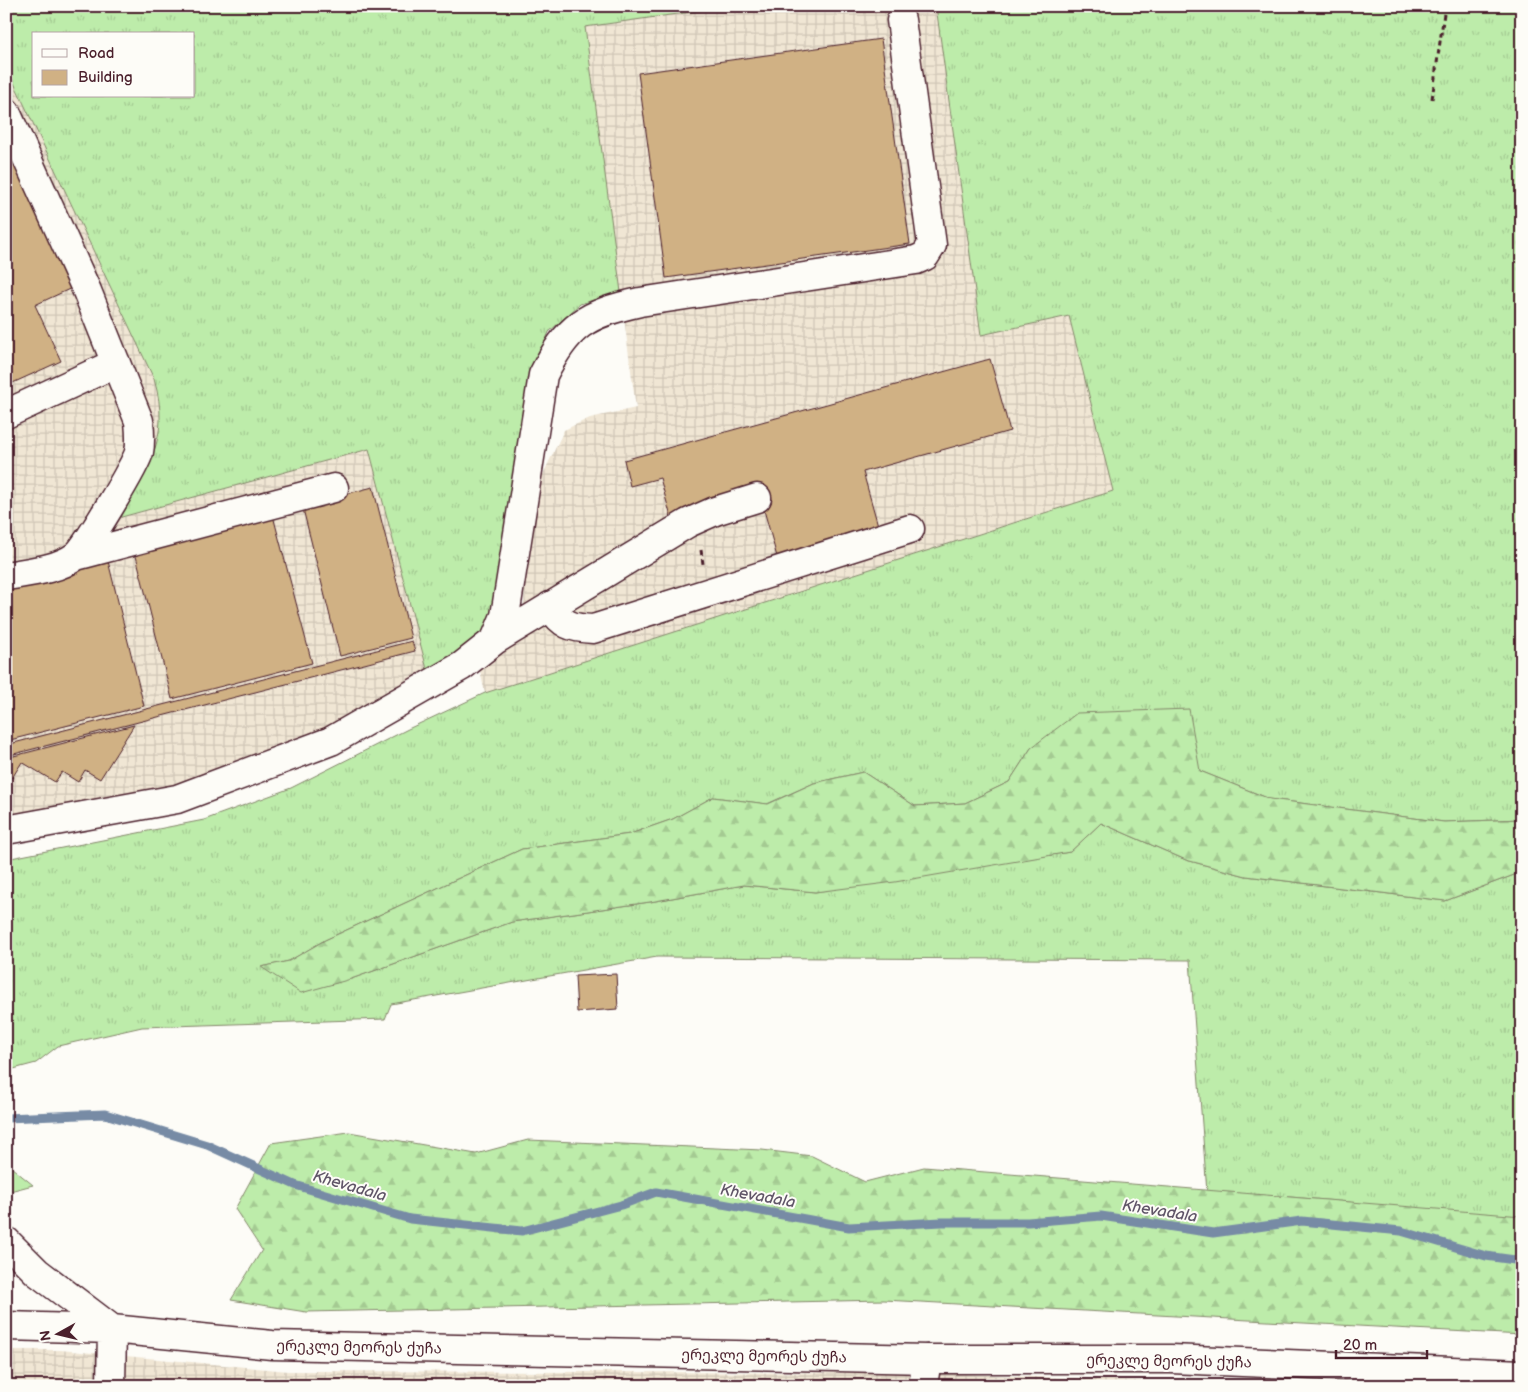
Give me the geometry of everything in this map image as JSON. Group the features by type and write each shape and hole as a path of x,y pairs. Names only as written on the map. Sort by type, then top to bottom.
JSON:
{"main road":[{"path":"495,640 505,616 543,375 558,346 580,324 606,309 640,302 916,260 925,256 932,245 901,20"},
{"path":"6,112 87,291 139,421 139,453 93,535 76,556"},
{"path":"6,414 116,363"},
{"path":"6,576 51,567 76,556 334,488"},
{"path":"6,830 177,798 331,740 462,666 495,640 646,546 694,520 715,511 757,498"},
{"path":"550,606 558,619 576,628 593,629 910,529"},
{"path":"7,1244 38,1272 112,1328 111,1386"},
{"name":"ერეკლე მეორეს ქუჩა","path":"6,1326 112,1328 272,1345 925,1373 1171,1359 1522,1374"}],"path":[{"path":"1432,99 1445,6"},
{"path":"694,520 709,592"}],"shaded area":[{"path":"734,6 936,6 981,335 1069,316 1113,491 485,693 478,662 524,609 525,563 538,485 564,430 590,418 636,408 585,27"},
{"path":"6,66 154,379 160,399 162,423 156,450 119,518 369,448 428,673 328,731 175,790 6,820"},
{"path":"6,1350 60,1350 288,1371 936,1373 1269,1386 6,1386"}],"green space":[{"path":"6,6 734,6 585,27 621,292 580,304 549,332 533,372 491,615 484,635 428,673 369,449 118,518 147,468 154,452 160,419 159,400 154,379 6,66"},
{"path":"936,6 1522,6 1522,819 1444,822 1270,799 1200,771 1031,748 1009,782 965,803 915,806 863,772 814,783 767,804 713,797 673,819 630,834 522,849 325,940 289,961 262,967 351,979 512,922 650,902 744,885 815,892 1070,852 1101,823 1186,860 1246,876 1445,901 1522,872 1522,1236 1349,1202 1207,1193 1190,960 657,957 391,1004 385,1019 142,1027 58,1046 36,1063 6,1071 6,859 204,820 291,788 408,729 485,693 1113,491 1069,316 981,335"},
{"path":"1189,709 1200,771 1270,799 1444,822 1522,819 1522,872 1445,901 1246,876 1186,860 1101,823 1070,852 895,882 815,892 744,885 650,902 512,922 351,979 301,993 261,967 289,961 325,940 522,849 630,834 673,819 713,797 768,804 814,783 863,772 915,806 965,803 1009,782 1031,748 1077,713"},
{"path":"349,1132 476,1154 528,1140 762,1150 812,1156 865,1182 924,1167 1522,1216 1522,1335 884,1300 306,1312 231,1300 262,1250 235,1209 271,1143"},
{"path":"6,1163 33,1185 6,1192"}],"building":[{"path":"881,39 910,244 666,278 638,73"},
{"path":"6,139 76,286 35,305 61,361 6,386"},
{"path":"990,359 1010,431 863,472 879,529 777,557 759,492 671,517 660,478 630,486 624,460"},
{"path":"373,487 411,638 340,656 302,505"},
{"path":"272,512 312,663 172,699 134,548"},
{"path":"107,557 144,706 6,741 6,583"},
{"path":"412,641 415,651 6,756 6,745"},
{"path":"134,725 100,779 85,770 78,782 62,772 55,782 22,762 12,778 6,774 6,758"},
{"path":"616,974 618,1009 577,1012 575,976"}],"waterway":[{"name":"Khevadala","path":"6,1118 105,1114 207,1145 295,1185 410,1219 522,1231 621,1205 656,1192 849,1227 942,1222 1028,1222 1101,1216 1213,1233 1302,1221 1401,1231 1486,1256 1522,1261"}]}
